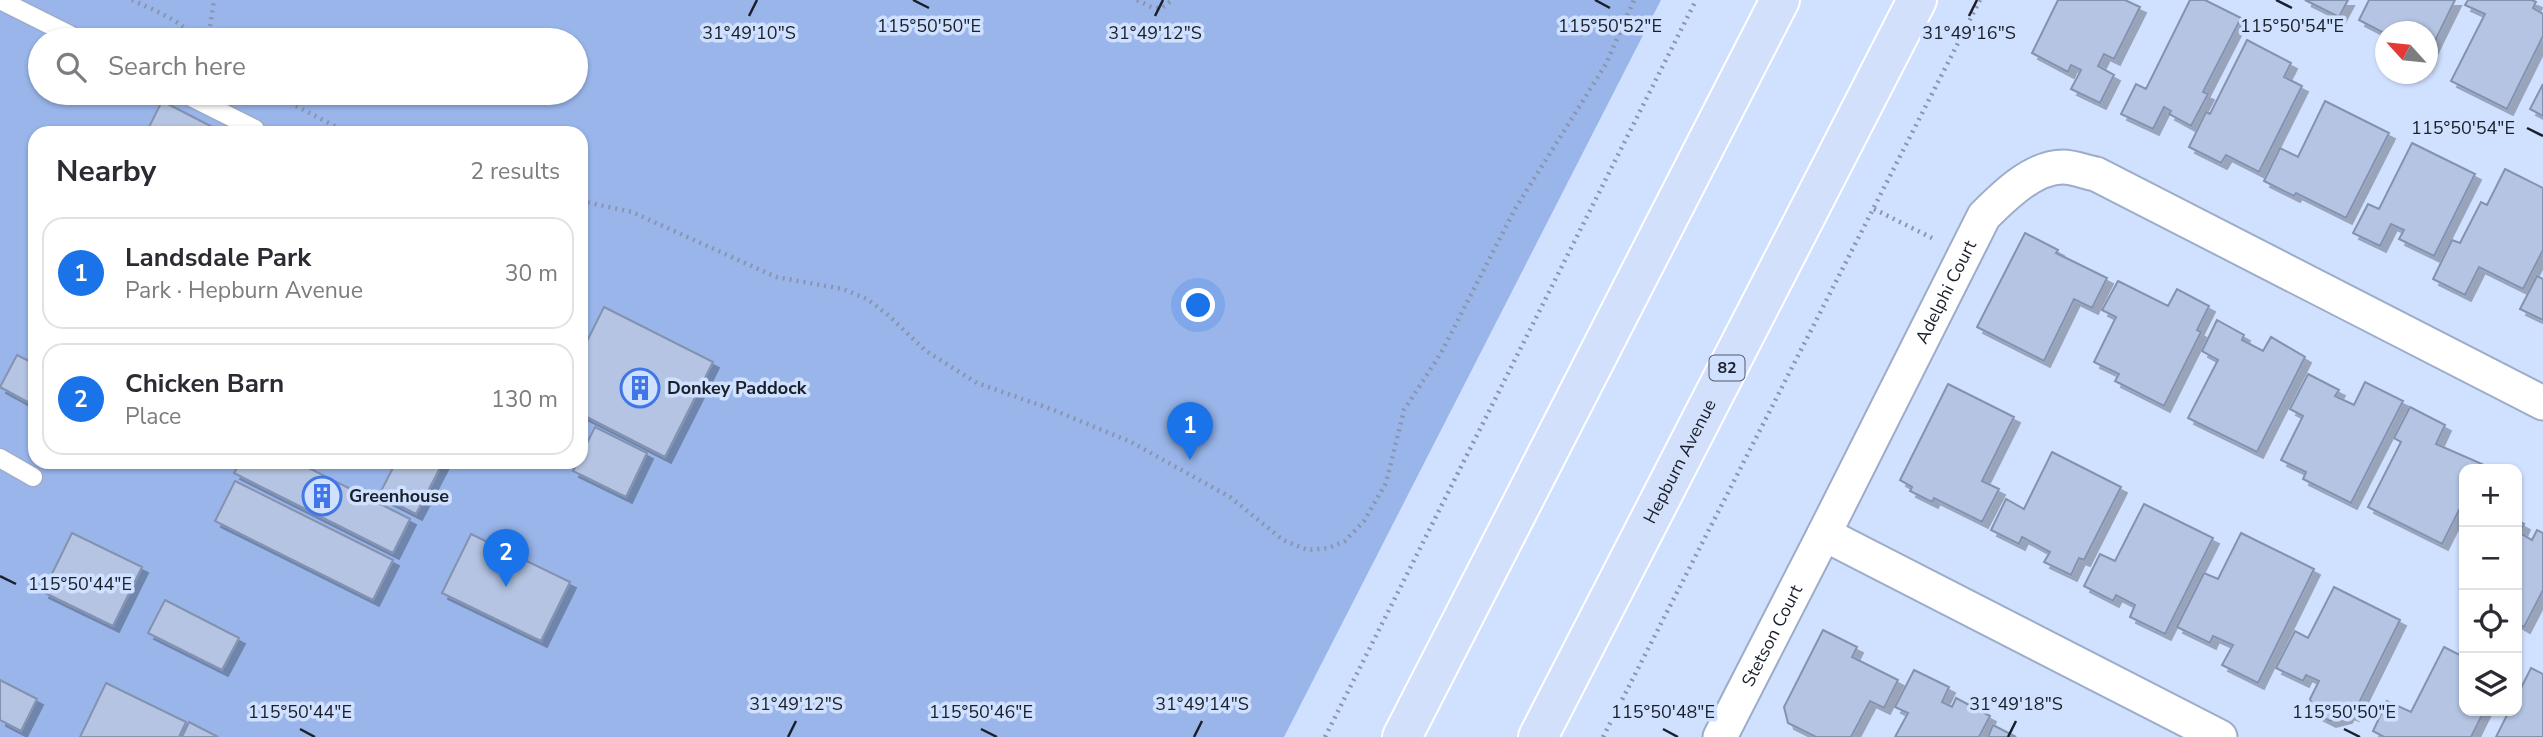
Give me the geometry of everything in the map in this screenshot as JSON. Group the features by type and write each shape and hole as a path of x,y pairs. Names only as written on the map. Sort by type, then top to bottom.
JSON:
{"main road":[{"path":"1402,737 1780,0"},
{"name":"Hepburn Avenue","path":"1538,737 1917,0"}],"street":[{"name":"Adelphi Court","path":"1824,534 1984,216 2007,192 2034,175 2062,167 2096,174 2543,403"},
{"name":"Stetson Court","path":"1720,737 1824,534"},
{"path":"1824,534 2220,737"}],"lane":[{"path":"0,0 56,28"},
{"path":"207,105 249,126"},
{"path":"0,458 33,477"}],"path":[{"path":"132,0 166,16 183,28"},
{"path":"210,28 214,0"},
{"path":"1137,0 1153,8 1162,8 1172,0"},
{"path":"588,203 632,212 776,277 843,289 867,299 926,351 977,383 1051,409 1131,442 1230,497 1283,540 1308,550 1329,548 1345,541 1364,521 1386,483 1404,410 1441,353 1515,209 1606,64 1634,0"},
{"path":"1325,737 1696,0"},
{"path":"1603,737 1980,0"},
{"path":"294,105 335,126"},
{"path":"1874,209 1965,255"}],"shaded area":[{"path":"0,0 1661,0 1284,737 0,737"}],"building":[{"path":"2058,0 2125,0 2140,7 2114,59 2104,54 2098,66 2114,75 2100,103 2071,89 2081,70 2071,65 2068,72 2032,53"},
{"path":"2190,0 2205,0 2241,18 2203,92 2208,94 2191,126 2169,114 2171,111 2164,107 2153,129 2121,114 2136,84 2146,89"},
{"path":"2305,0 2348,0 2339,17"},
{"path":"2369,0 2455,0 2438,35 2438,21 2375,21 2375,28 2359,20"},
{"path":"2468,0 2532,0 2536,2 2533,8 2543,14 2543,36 2507,109 2451,81 2485,14 2465,5"},
{"path":"2247,40 2291,63 2284,77 2302,86 2259,172 2226,155 2221,163 2189,147 2206,112 2210,114"},
{"path":"2543,84 2543,116 2530,109"},
{"path":"2325,101 2389,133 2346,218 2296,193 2294,196 2264,181 2280,148 2298,157"},
{"path":"160,105 170,105 210,126 150,126"},
{"path":"2412,143 2475,174 2434,256 2399,239 2404,230 2391,224 2380,246 2353,233 2368,204 2379,209"},
{"path":"2505,169 2543,188 2543,250 2523,289 2479,267 2465,295 2433,279 2452,240 2460,243 2481,202 2487,205"},
{"path":"2025,233 2058,250 2056,253 2107,278 2092,308 2074,299 2044,361 1977,327"},
{"path":"2537,276 2543,279 2543,320 2520,309"},
{"path":"2118,281 2168,306 2177,289 2209,306 2197,330 2201,332 2164,406 2115,381 2119,374 2094,362 2116,317 2102,310"},
{"name":"Donkey Paddock","path":"604,307 713,362 665,457 588,418 588,339"},
{"path":"2217,320 2244,335 2242,340 2263,351 2271,337 2305,357 2257,452 2188,418 2218,360 2202,351"},
{"path":"17,355 28,360 28,402 0,387"},
{"path":"2308,374 2339,390 2335,396 2354,405 2365,382 2403,401 2351,503 2303,479 2306,472 2281,460 2303,416 2290,409"},
{"path":"1948,384 2014,417 1982,481 1999,489 1982,522 1934,498 1932,502 1910,491 1912,487 1900,480"},
{"path":"2410,407 2445,425 2436,444 2482,464 2459,464 2459,510 2442,544 2368,507 2401,442 2394,438"},
{"path":"595,427 647,453 626,497 573,471 588,469 588,441"},
{"path":"2052,452 2121,487 2084,560 2079,558 2071,575 2044,562 2050,552 2022,537 2019,544 1991,530 2006,499 2024,509"},
{"name":"Greenhouse","path":"236,469 311,469 410,519 393,553 234,473"},
{"path":"392,469 439,469 416,514 379,495"},
{"path":"235,481 393,560 373,600 215,521"},
{"path":"2144,504 2213,538 2165,634 2130,617 2135,605 2116,595 2113,601 2084,586 2100,554 2115,561"},
{"path":"2537,530 2543,533 2543,590 2524,627 2522,534 2532,540"},
{"path":"72,533 142,567 113,626 43,592"},
{"path":"2241,533 2314,569 2258,683 2222,665 2233,645 2213,636 2210,643 2177,627 2204,573 2218,579"},
{"path":"471,534 570,582 541,641 442,593"},
{"path":"2334,587 2400,620 2353,715 2348,713 2346,717 2330,721 2316,714 2310,699 2319,681 2306,675 2303,681 2276,668 2295,631 2308,638"},
{"path":"165,600 239,638 222,670 148,633"},
{"path":"1823,630 1857,647 1852,657 1898,680 1884,708 1870,701 1851,737 1816,737 1788,723 1784,707"},
{"path":"2444,647 2459,654 2459,716 2482,716 2471,737 2384,737 2373,731 2387,701 2411,712"},
{"path":"2531,668 2543,674 2543,737 2496,737 2506,716 2522,716 2522,686"},
{"path":"1914,670 1949,687 1942,702 1952,707 1956,698 1990,716 1979,737 1895,737 1908,713 1895,707"},
{"path":"0,680 37,699 21,731 0,720"},
{"path":"106,683 186,722 179,737 80,737"},
{"path":"189,722 218,737 182,737"},
{"path":"1993,725 2016,737 1988,737"}],"place":[{"name":"Donkey Paddock","path":"640,388"},
{"name":"Landsdale Park","path":"1190,460"},
{"name":"Greenhouse","path":"322,496"},
{"name":"Chicken Barn","path":"506,587"}]}
